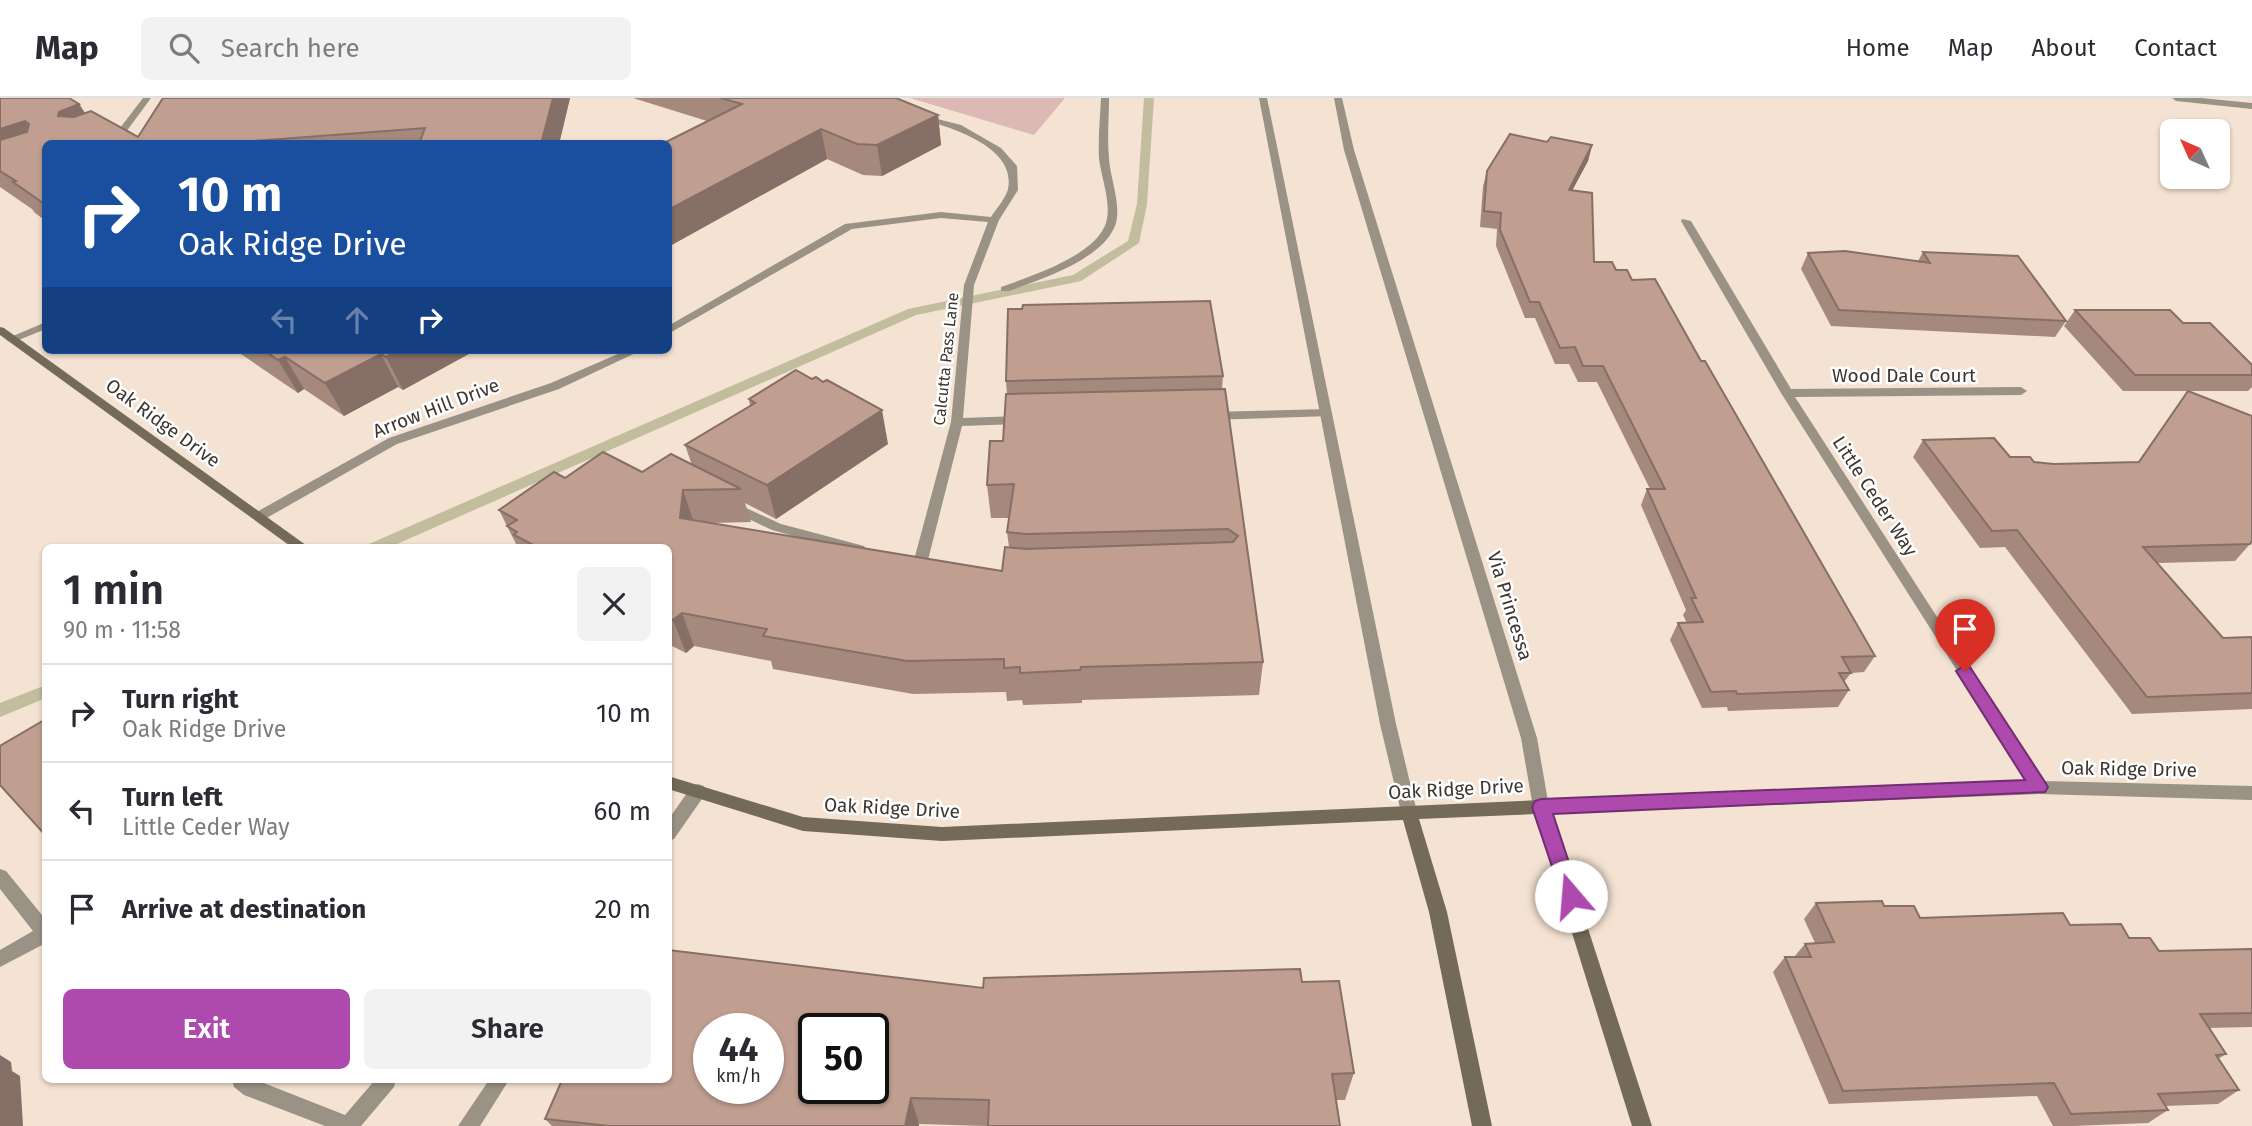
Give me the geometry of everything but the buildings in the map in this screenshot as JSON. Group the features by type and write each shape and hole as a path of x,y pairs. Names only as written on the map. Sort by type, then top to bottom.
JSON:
{"main road":[{"name":"Oak Ridge Drive","path":"0,330 297,544"},
{"name":"Oak Ridge Drive","path":"672,783 803,824 942,834 1541,807"},
{"name":"Via Princessa","path":"1541,807 1642,1126"},
{"path":"1409,812 1438,912 1482,1126"}],"street":[{"path":"94,140 123,130 147,98"},
{"path":"1004,289 1055,270 1080,256 1102,237 1111,222 1104,156 1105,98"},
{"path":"1263,98 1276,175 1327,413 1388,724 1409,812"},
{"name":"Via Princessa","path":"1338,98 1349,150 1529,738 1541,807"},
{"path":"2176,98 2252,106"},
{"name":"Calcutta Pass Lane","path":"913,114 958,127 998,150 1012,166 1013,190 994,220 969,285 957,422 921,560"},
{"path":"672,329 849,226 941,215 994,220"},
{"name":"Little Ceder Way","path":"1686,221 1787,393 2039,787"},
{"path":"12,339 42,326"},
{"name":"Arrow Hill Drive","path":"258,517 393,441 555,386 626,354"},
{"name":"Wood Dale Court","path":"1787,393 2021,391"},
{"path":"1202,416 1327,413"},
{"path":"957,422 1039,420"},
{"path":"719,498 776,527 868,552"},
{"name":"Oak Ridge Drive","path":"1541,807 2039,787 2252,793"},
{"path":"672,828 698,791"},
{"path":"0,877 42,930"},
{"path":"0,959 42,936"},
{"path":"244,1083 350,1126 385,1083"},
{"path":"468,1126 498,1083"}],"shaded area":[{"path":"910,98 1065,98 1034,135"}],"waterway":[{"path":"383,544 912,312 1077,278 1133,243 1142,204 1149,98"},
{"path":"0,710 42,693"}],"route":[{"path":"1571,896 1541,807 2039,787 1965,671"}]}
